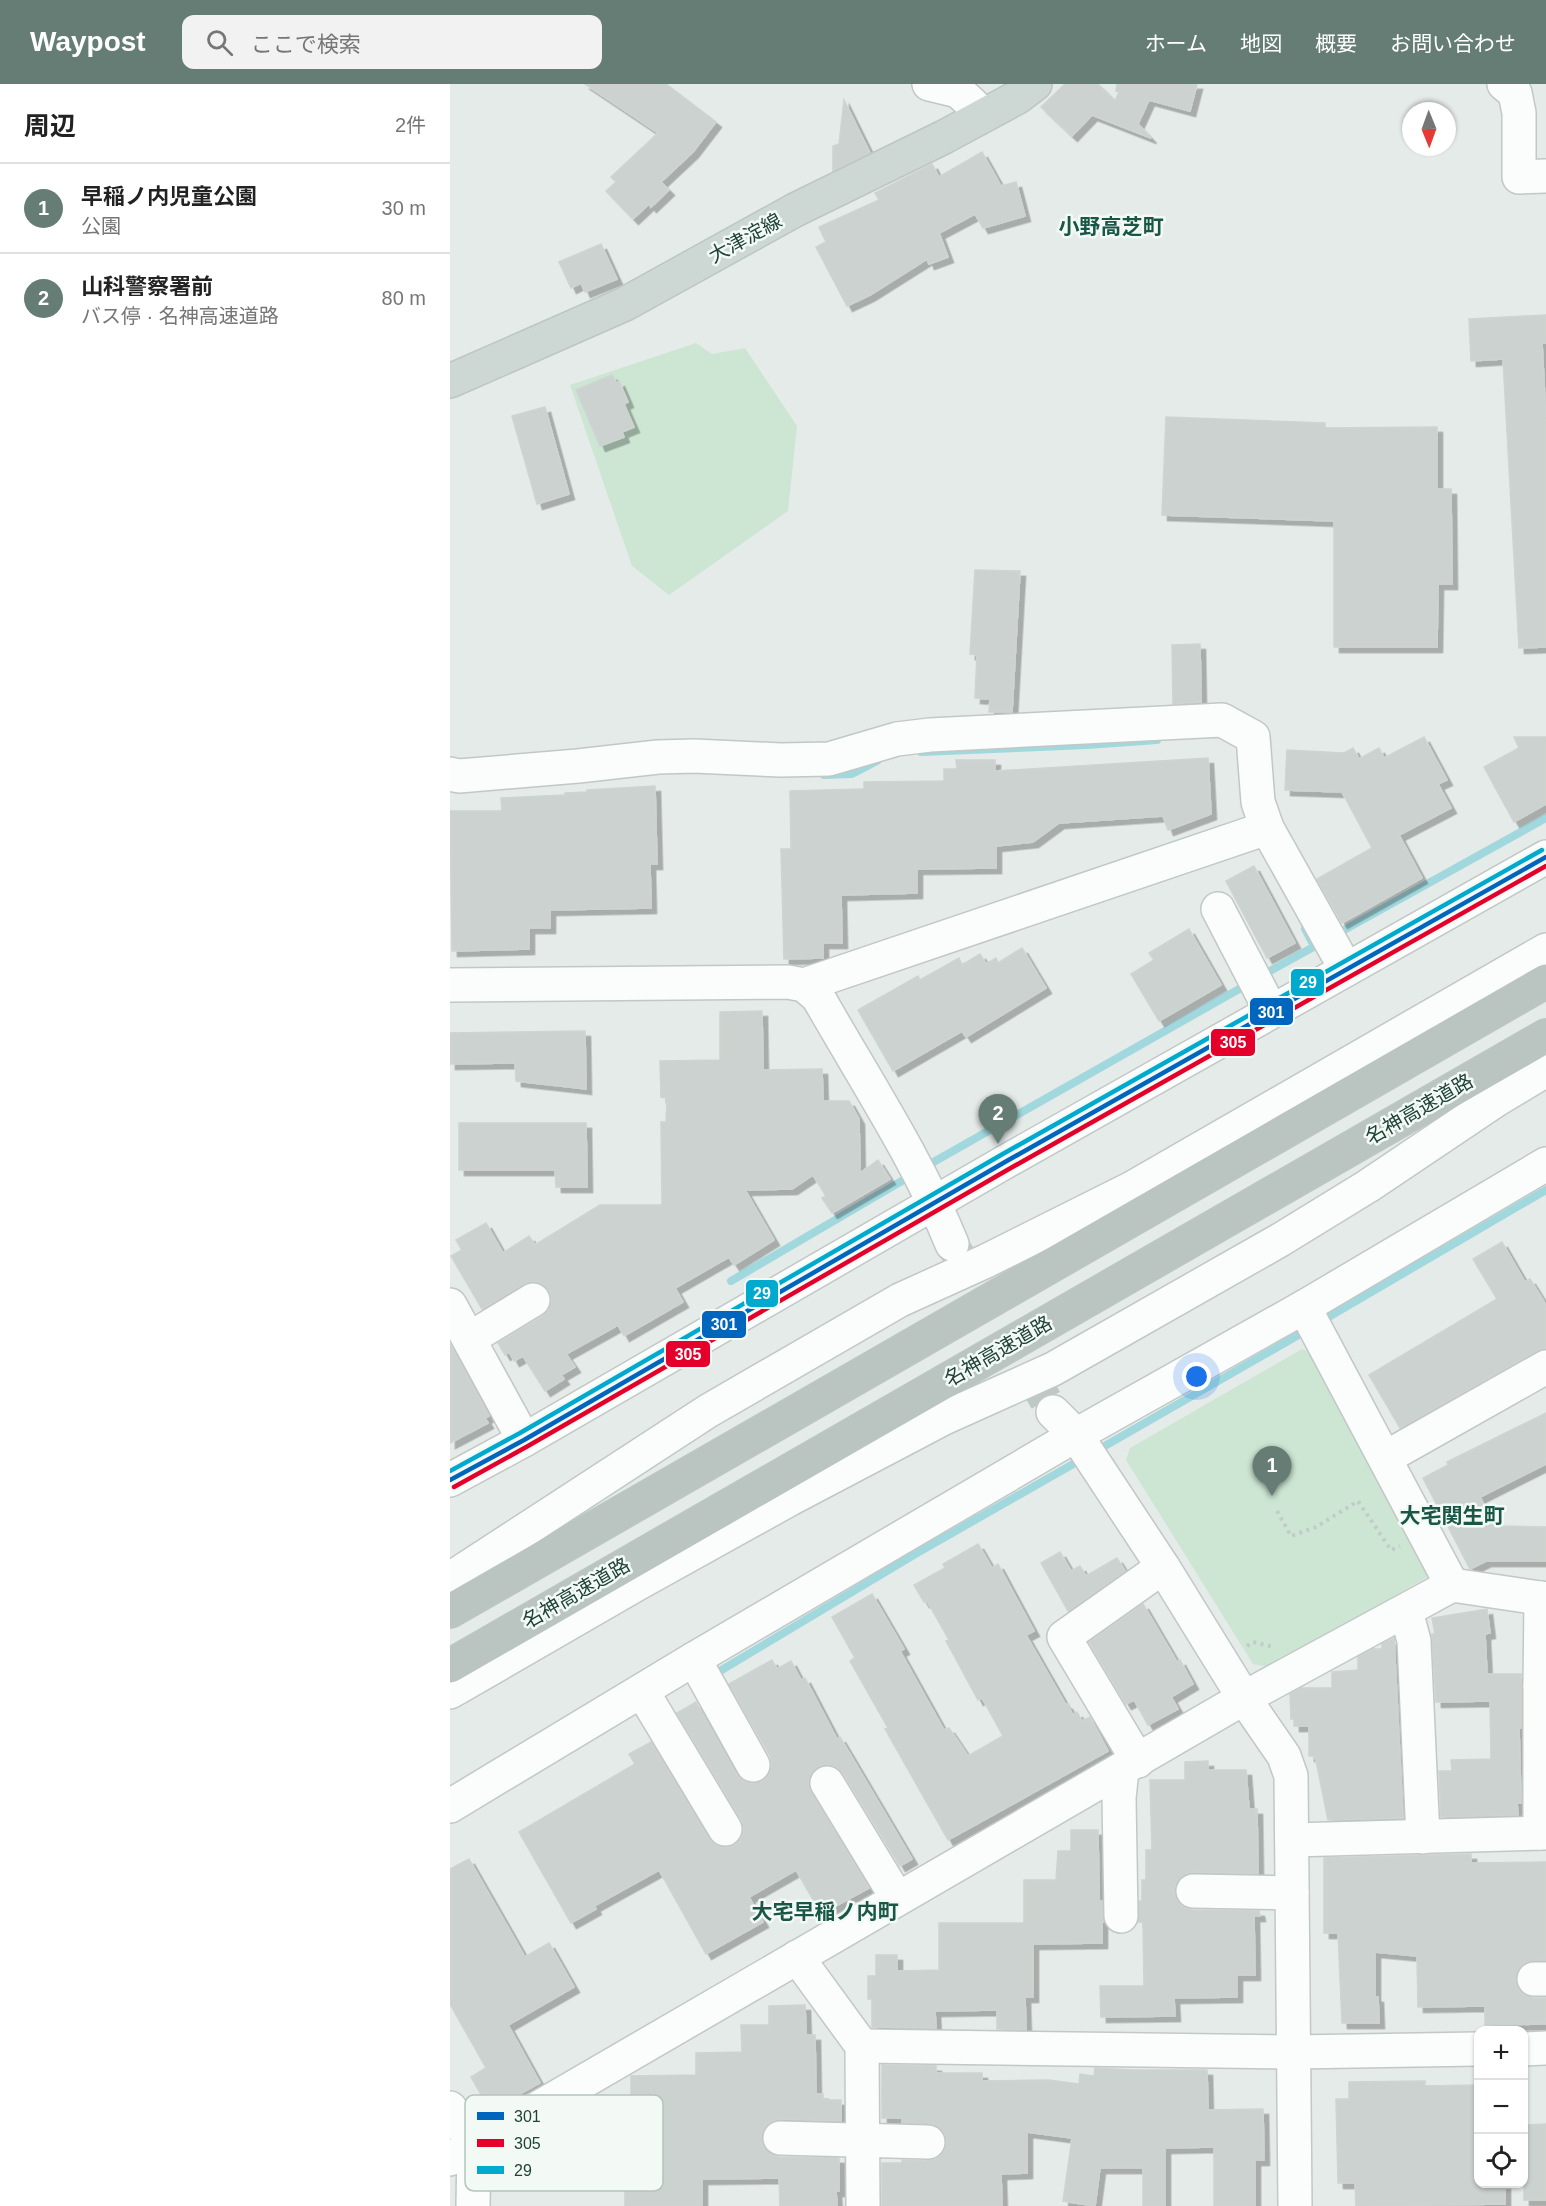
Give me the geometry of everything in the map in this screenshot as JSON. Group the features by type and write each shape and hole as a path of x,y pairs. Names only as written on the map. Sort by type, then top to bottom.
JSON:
{"highway":[{"path":"450,1611 1546,981"},
{"name":"名神高速道路","path":"450,1666 1546,1036"}],"main road":[{"name":"大津淀線","path":"450,381 625,304 795,210 1018,97 1035,84"}],"street":[{"path":"929,84 958,91 984,115"},
{"path":"1504,84 1515,93 1519,113 1519,177 1546,176"},
{"path":"450,774 459,776 670,757 829,759 897,739 930,735 1222,720 1253,737 1258,802 1267,828 1335,949"},
{"path":"450,985 788,982 804,985 1267,828"},
{"path":"450,1480 524,1440 935,1202 1261,991 1335,949 1546,858"},
{"path":"1218,909 1261,991"},
{"path":"450,1579 708,1411 900,1300 986,1261 1132,1188 1546,950"},
{"path":"804,985 818,997 935,1202 952,1244"},
{"path":"450,1692 780,1505 944,1418 1064,1363 1280,1240 1546,1070"},
{"path":"450,1806 694,1659 1076,1436 1304,1307 1546,1164"},
{"path":"524,1440 458,1328 533,1300"},
{"path":"1304,1307 1452,1585"},
{"path":"1385,1458 1546,1367"},
{"path":"1053,1412 1076,1436 1163,1567 1244,1698 1284,1756 1291,1776 1295,2206"},
{"path":"1121,1916 1119,1798 1130,1765 1064,1637 1163,1567"},
{"path":"560,2095 1244,1698 1452,1585 1544,1598 1543,1833 1292,1840"},
{"path":"1406,1611 1414,1641 1423,1837"},
{"path":"694,1659 753,1765"},
{"path":"642,1690 725,1829"},
{"path":"827,1783 897,1898"},
{"path":"1193,1891 1292,1893"},
{"path":"797,1957 862,2046 863,2206"},
{"path":"862,2046 1294,2052 1474,2049"},
{"path":"1528,2049 1546,2048"},
{"path":"450,2108 465,2167"},
{"path":"780,2138 928,2142"},
{"path":"470,2191 473,2206"}],"path":[{"path":"1277,1511 1291,1536 1316,1527 1358,1501 1391,1550 1406,1543"},
{"path":"1242,1650 1253,1642 1280,1648"}],"green space":[{"path":"696,343 712,354 745,348 797,426 788,511 669,595 632,566 570,385"},
{"path":"1302,1349 1315,1353 1429,1576 1269,1667 1253,1664 1126,1460 1130,1448"}],"building":[{"path":"585,84 666,84 716,122 693,152 661,182 669,190 651,207 649,204 633,219 606,191 616,182 611,177 658,133"},
{"path":"1065,84 1098,84 1115,101 1119,92 1116,91 1117,84 1197,84 1190,111 1149,100 1138,124 1151,138 1092,115 1072,136 1041,107"},
{"path":"844,100 870,153 833,171 833,146 839,144"},
{"path":"982,152 1001,186 1016,182 1025,216 983,228 975,214 939,233 948,257 929,264 927,259 870,295 847,306 816,247 826,242 819,227 879,200 875,193 932,164 939,177"},
{"path":"601,244 617,279 585,292 581,283 571,288 559,262"},
{"path":"1546,315 1546,343 1542,343 1546,421 1546,647 1519,648 1503,359 1471,361 1469,319"},
{"path":"612,375 616,383 619,381 628,402 624,404 634,427 622,432 624,437 600,446 576,390"},
{"path":"545,407 569,494 537,504 512,416"},
{"path":"1166,417 1325,423 1325,428 1437,427 1437,489 1451,489 1452,584 1438,584 1437,647 1334,647 1334,521 1162,515"},
{"path":"975,570 1020,571 1012,712 989,712 990,699 975,698 977,655 970,654"},
{"path":"1200,644 1201,702 1173,704 1172,645"},
{"path":"1424,737 1447,780 1438,784 1451,808 1399,835 1422,878 1342,923 1317,879 1372,848 1342,792 1285,790 1287,750 1344,753 1353,748 1359,759 1379,748 1384,758"},
{"path":"1514,737 1546,737 1546,804 1514,822 1484,767 1519,748"},
{"path":"1208,758 1211,814 1168,830 1163,816 1059,823 1033,842 996,846 996,868 917,869 917,893 841,895 842,943 823,943 823,958 784,959 781,849 791,849 790,791 864,789 864,782 944,781 944,769 957,769 956,760 995,760 995,771"},
{"path":"655,786 657,864 650,864 651,908 550,910 550,928 529,928 529,949 452,951 450,811 502,811 501,798 565,795 565,793 587,792 587,790"},
{"path":"1254,866 1295,943 1267,958 1226,881"},
{"path":"1189,929 1221,985 1159,1021 1131,974 1154,960 1149,953"},
{"path":"1022,948 1046,988 966,1037 962,1031 893,1071 858,1010 918,976 920,980 959,958 962,965 980,954 986,964 996,958 998,963"},
{"path":"762,1011 763,1070 822,1069 823,1101 849,1101 859,1119 860,1173 878,1160 890,1179 832,1213 822,1198 826,1196 813,1175 792,1189 745,1190 774,1240 734,1265 729,1257 675,1288 683,1302 624,1336 618,1325 566,1354 575,1367 561,1375 564,1379 545,1391 523,1356 514,1361 509,1352 505,1355 498,1343 543,1316 552,1300 549,1291 542,1284 532,1281 482,1309 451,1256 462,1250 456,1240 486,1223 503,1253 529,1236 535,1245 600,1205 662,1205 661,1122 666,1122 667,1098 661,1097 660,1061 720,1060 720,1012"},
{"path":"585,1031 586,1089 516,1081 515,1063 450,1064 450,1033"},
{"path":"459,1123 586,1123 587,1187 556,1187 555,1170 459,1170"},
{"path":"1502,1242 1525,1282 1530,1279 1546,1305 1546,1348 1400,1428 1369,1375 1497,1299 1473,1259"},
{"path":"450,1344 489,1416 485,1418 488,1423 450,1443"},
{"path":"1546,1413 1546,1464 1480,1497 1495,1526 1546,1527 1546,1561 1486,1561 1470,1569 1423,1478 1448,1465 1447,1462"},
{"path":"978,1544 992,1568 998,1564 1034,1631 1026,1635 1066,1705 1073,1715 1077,1712 1082,1721 1090,1717 1108,1751 948,1840 885,1729 888,1728 850,1661 855,1658 832,1617 872,1594 904,1649 900,1651 944,1730 949,1728 968,1756 1003,1736 982,1698 978,1700 946,1641 949,1640 927,1601 924,1602 914,1585 945,1568 943,1564"},
{"path":"1060,1552 1071,1571 1080,1566 1086,1576 1117,1558 1125,1571 1068,1611 1041,1563"},
{"path":"1143,1604 1177,1662 1180,1660 1193,1684 1171,1697 1178,1709 1148,1725 1134,1700 1126,1704 1089,1642"},
{"path":"1487,1609 1490,1633 1485,1634 1487,1674 1521,1674 1521,1728 1519,1728 1521,1803 1517,1803 1518,1815 1441,1817 1439,1771 1452,1771 1451,1760 1491,1759 1490,1701 1436,1702 1432,1634 1435,1634 1432,1618"},
{"path":"1394,1638 1403,1818 1328,1820 1315,1756 1309,1756 1309,1726 1294,1726 1294,1719 1291,1719 1290,1694 1301,1688 1332,1688 1332,1672 1358,1670 1358,1657 1373,1649 1382,1649 1382,1644"},
{"path":"772,1660 777,1669 791,1661 801,1680 805,1678 837,1739 840,1737 912,1859 900,1866 843,1773 835,1766 826,1764 817,1767 810,1775 808,1783 811,1792 869,1888 821,1914 796,1870 749,1897 763,1922 706,1954 659,1870 594,1906 596,1909 571,1923 519,1832 635,1764 629,1754 651,1742 709,1839 715,1845 725,1848 735,1845 741,1839 744,1829 741,1819 677,1713 696,1702 737,1775 743,1781 752,1784 763,1781 772,1766 770,1756 729,1684"},
{"path":"1208,1761 1208,1770 1246,1770 1249,1809 1257,1809 1258,1874 1193,1872 1185,1874 1177,1881 1174,1891 1176,1899 1183,1907 1192,1910 1259,1911 1260,1916 1254,1916 1255,1975 1237,1975 1237,1997 1174,1998 1175,2016 1101,2017 1100,1986 1144,1986 1143,1922 1138,1922 1139,1901 1142,1901 1142,1880 1146,1880 1146,1850 1152,1850 1150,1780 1185,1780 1185,1762"},
{"path":"1071,1830 1098,1830 1099,1901 1102,1901 1104,1922 1102,1922 1102,1943 1033,1944 1033,1997 1025,1997 1026,2030 997,2029 997,2010 935,2011 936,2028 872,2027 872,1999 868,1999 868,1976 876,1976 876,1955 897,1955 897,1971 939,1970 939,1923 1024,1923 1024,1880 1056,1880 1058,1851 1071,1851"},
{"path":"1471,1854 1471,1863 1546,1862 1546,1960 1524,1963 1518,1969 1515,1978 1518,1988 1524,1995 1546,1998 1546,2024 1485,2025 1485,2006 1418,2007 1417,1956 1375,1952 1375,1997 1378,1997 1379,2023 1342,2023 1338,1933 1324,1933 1324,1858"},
{"path":"469,1859 525,1957 549,1943 574,1987 508,2025 540,2083 518,2095 481,2095 471,2077 486,2068 450,2004 450,1869"},
{"path":"805,2005 806,2035 815,2035 816,2094 823,2094 823,2100 841,2100 841,2121 780,2119 772,2121 764,2128 761,2138 764,2147 771,2154 779,2157 839,2158 837,2206 780,2206 779,2178 702,2179 702,2206 625,2206 625,2191 663,2191 663,2095 631,2095 631,2076 696,2075 696,2053 742,2052 741,2025 769,2025 769,2006"},
{"path":"882,2065 936,2066 936,2073 982,2073 982,2081 1049,2080 1079,2084 1080,2074 1094,2076 1095,2068 1207,2070 1208,2110 1263,2109 1264,2160 1255,2160 1255,2206 1214,2206 1214,2147 1165,2148 1165,2206 1143,2206 1143,2168 1100,2168 1095,2206 1063,2201 1072,2138 1027,2132 1027,2173 1001,2174 1002,2206 882,2206 882,2163 936,2159 944,2151 947,2142 944,2133 937,2126 928,2123 902,2123 902,2118 882,2118"},
{"path":"1425,2081 1425,2086 1474,2085 1474,2188 1505,2188 1505,2204 1356,2206 1355,2183 1338,2183 1336,2099 1349,2099 1349,2082"},
{"path":"1546,2124 1546,2200 1524,2200 1524,2188 1528,2188 1528,2125"}],"waterway":[{"path":"921,752 1157,740"},
{"path":"824,775 852,774 877,761"},
{"path":"1335,935 1546,818"},
{"path":"1305,929 1314,946"},
{"path":"1259,977 1319,944"},
{"path":"923,1168 1248,984"},
{"path":"731,1281 912,1175"},
{"path":"1320,1322 1546,1190"},
{"path":"1096,1451 1309,1329"},
{"path":"715,1674 917,1553 1082,1459"}],"tunnel":[{"path":"953,1246 1053,1412"}],"transit line":[{"name":"29","path":"450,1471 520,1433 1001,1155 1542,850"},
{"name":"301","path":"450,1480 524,1440 1005,1162 1546,857"},
{"name":"305","path":"454,1487 1009,1169 1546,866"}],"place":[{"name":"山科警察署前","path":"998,1144"},
{"name":"早稲ノ内児童公園","path":"1272,1496"}],"district":[{"name":"小野高芝町","path":"1111,226"},
{"name":"大宅関生町","path":"1452,1515"},
{"name":"大宅早稲ノ内町","path":"825,1911"}]}
